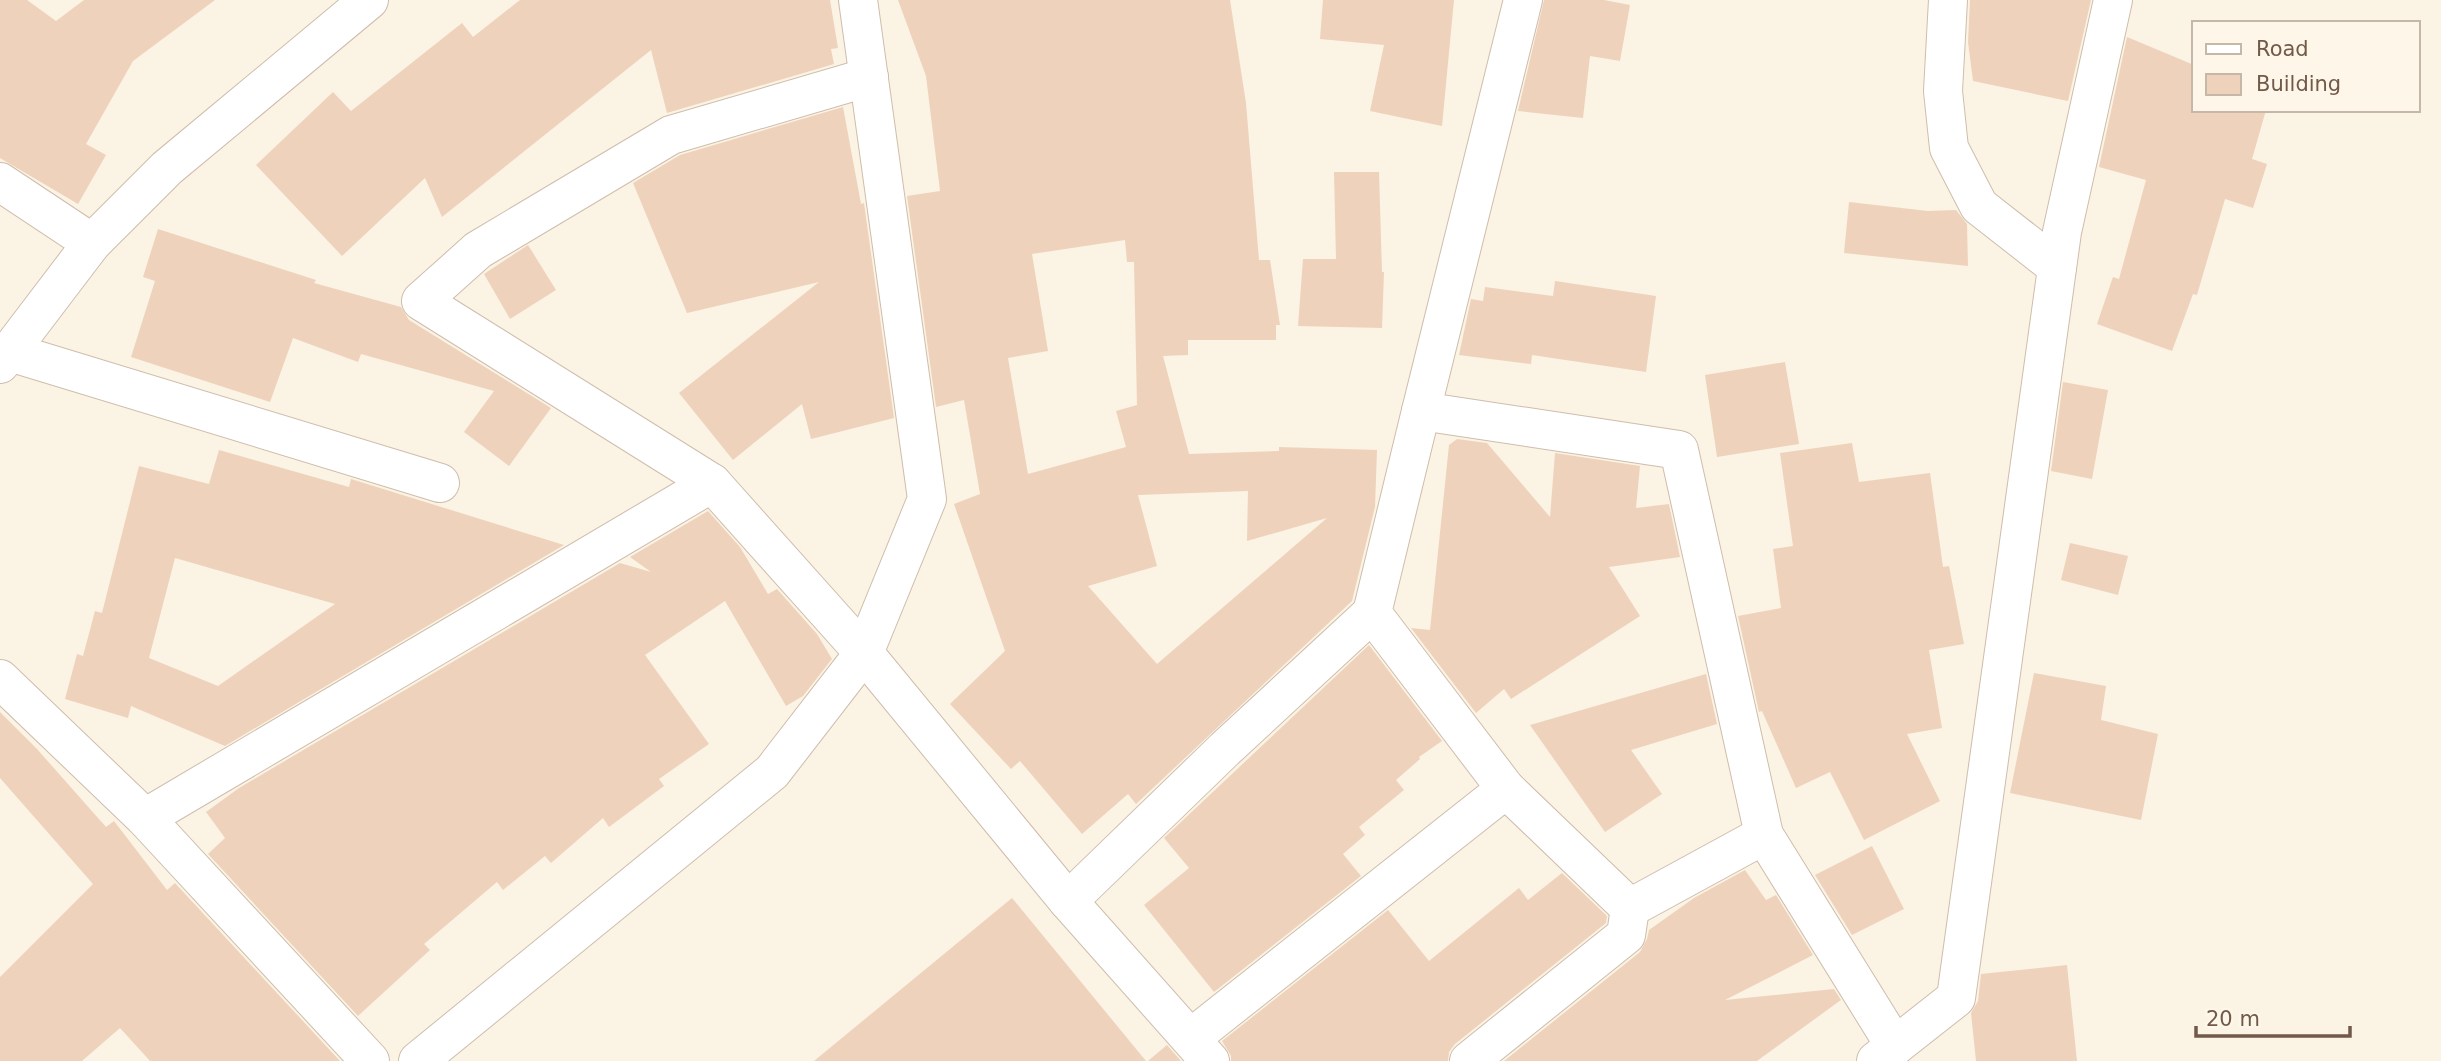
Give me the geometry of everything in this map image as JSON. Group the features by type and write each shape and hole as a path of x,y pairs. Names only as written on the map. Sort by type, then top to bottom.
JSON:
{"street":[{"path":"369,0 167,168 92,243 5,358 440,483"},
{"path":"418,1061 772,772 864,653 928,499 858,0"},
{"path":"1068,901 1372,613 1522,0"},
{"path":"1948,0 1943,91 1949,148 1979,206 2057,267"},
{"path":"1422,411 1679,450 1764,835 1885,1054 1956,998 2062,232 2113,0"},
{"path":"869,77 671,135 478,250 421,301 712,483 864,653 1068,901 1201,1050 1506,789"},
{"path":"0,182 92,243"},
{"path":"145,818 712,483"},
{"path":"1372,613 1506,789 1630,908"},
{"path":"0,679 145,818 370,1061"},
{"path":"1630,908 1764,835"},
{"path":"1469,1061 1626,935 1630,908"}],"building":[{"path":"0,0 27,0 56,21 84,0 215,0 133,61 86,144 106,155 78,204 0,158"},
{"path":"520,0 830,0 838,48 831,49 834,64 667,113 651,50 442,217 425,178 342,256 256,165 333,92 351,111 462,23 473,37"},
{"path":"898,0 1230,0 1246,103 1259,260 1270,260 1280,325 1276,325 1276,340 1188,340 1188,355 1163,356 1189,454 1279,451 1279,447 1377,450 1375,507 1352,601 1136,804 1128,794 1082,834 1020,761 1011,769 950,704 1005,651 954,504 980,494 964,400 936,407 907,196 940,191 926,76","holes":["1125,240 1127,262 1134,262 1137,405 1116,411 1126,447 1028,474 1008,358 1048,351 1032,254","1248,491 1247,541 1327,518 1157,664 1088,586 1157,566 1138,495"]},
{"path":"1323,0 1454,0 1442,126 1370,111 1384,45 1320,39"},
{"path":"1544,0 1604,0 1630,5 1620,61 1590,56 1583,118 1518,111"},
{"path":"1970,0 2091,0 2068,101 1973,81 1968,42"},
{"path":"2127,37 2192,64 2192,112 2265,112 2252,159 2267,164 2253,208 2225,199 2197,295 2193,294 2172,351 2097,324 2113,277 2119,279 2146,180 2099,167"},
{"path":"843,107 861,204 864,203 894,418 811,439 802,404 733,460 679,393 819,282 687,313 633,183 680,155"},
{"path":"1334,172 1379,172 1384,272 1382,328 1298,326 1303,259 1336,259"},
{"path":"1849,202 1928,211 1956,210 1967,224 1968,266 1844,253"},
{"path":"158,229 316,280 314,283 401,307 409,320 551,408 509,466 464,432 494,391 361,354 358,362 293,338 270,402 131,357 155,281 143,277"},
{"path":"528,245 556,290 510,319 484,274"},
{"path":"1555,281 1656,296 1646,372 1532,355 1531,364 1459,355 1471,299 1483,301 1485,287 1553,296"},
{"path":"1785,362 1799,444 1717,457 1705,375"},
{"path":"2063,382 2108,390 2092,479 2051,471"},
{"path":"1457,439 1487,443 1550,517 1555,453 1640,466 1636,508 1669,504 1680,557 1609,567 1640,616 1511,699 1504,689 1476,713 1411,628 1430,630 1449,445"},
{"path":"1852,443 1859,482 1930,473 1943,567 1949,566 1964,644 1929,650 1942,728 1907,734 1940,801 1864,840 1830,772 1796,788 1762,711 1759,712 1738,616 1781,608 1773,549 1793,546 1780,453"},
{"path":"219,450 349,487 351,479 564,545 225,746 131,706 128,718 65,699 77,654 83,656 95,611 102,613 139,466 209,484","holes":["175,558 335,604 218,686 149,658"]},
{"path":"708,511 740,547 768,594 777,589 817,634 832,659 803,696 786,706 725,601 645,655 709,744 659,779 664,786 609,827 603,818 551,863 545,856 503,890 497,882 424,944 430,950 358,1016 208,854 225,838 206,812 239,788 620,563 651,572 630,557"},
{"path":"2070,543 2128,556 2118,595 2061,580"},
{"path":"1369,645 1442,741 1419,757 1420,759 1396,780 1404,790 1359,827 1365,835 1343,854 1361,876 1214,992 1144,905 1189,868 1164,838"},
{"path":"2034,673 2106,686 2101,720 2158,734 2141,820 2010,793"},
{"path":"1706,674 1717,724 1631,750 1662,794 1605,832 1530,725"},
{"path":"0,712 37,749 106,827 114,821 167,890 175,883 340,1061 150,1061 120,1028 82,1061 0,1061 0,977 93,884 0,778"},
{"path":"1872,846 1904,909 1852,935 1815,875"},
{"path":"1745,870 1766,900 1776,895 1813,955 1725,1000 1834,989 1841,1000 1757,1061 1504,1061 1640,952 1649,930 1694,898"},
{"path":"1562,873 1607,916 1606,923 1455,1044 1449,1052 1448,1061 1231,1061 1222,1041 1388,910 1429,961 1519,888 1528,900"},
{"path":"1012,898 1146,1061 814,1061"},
{"path":"2067,965 2077,1061 1976,1061 1971,1013 1978,1001 1981,974"},
{"path":"1167,1045 1181,1061 1148,1061"}]}
